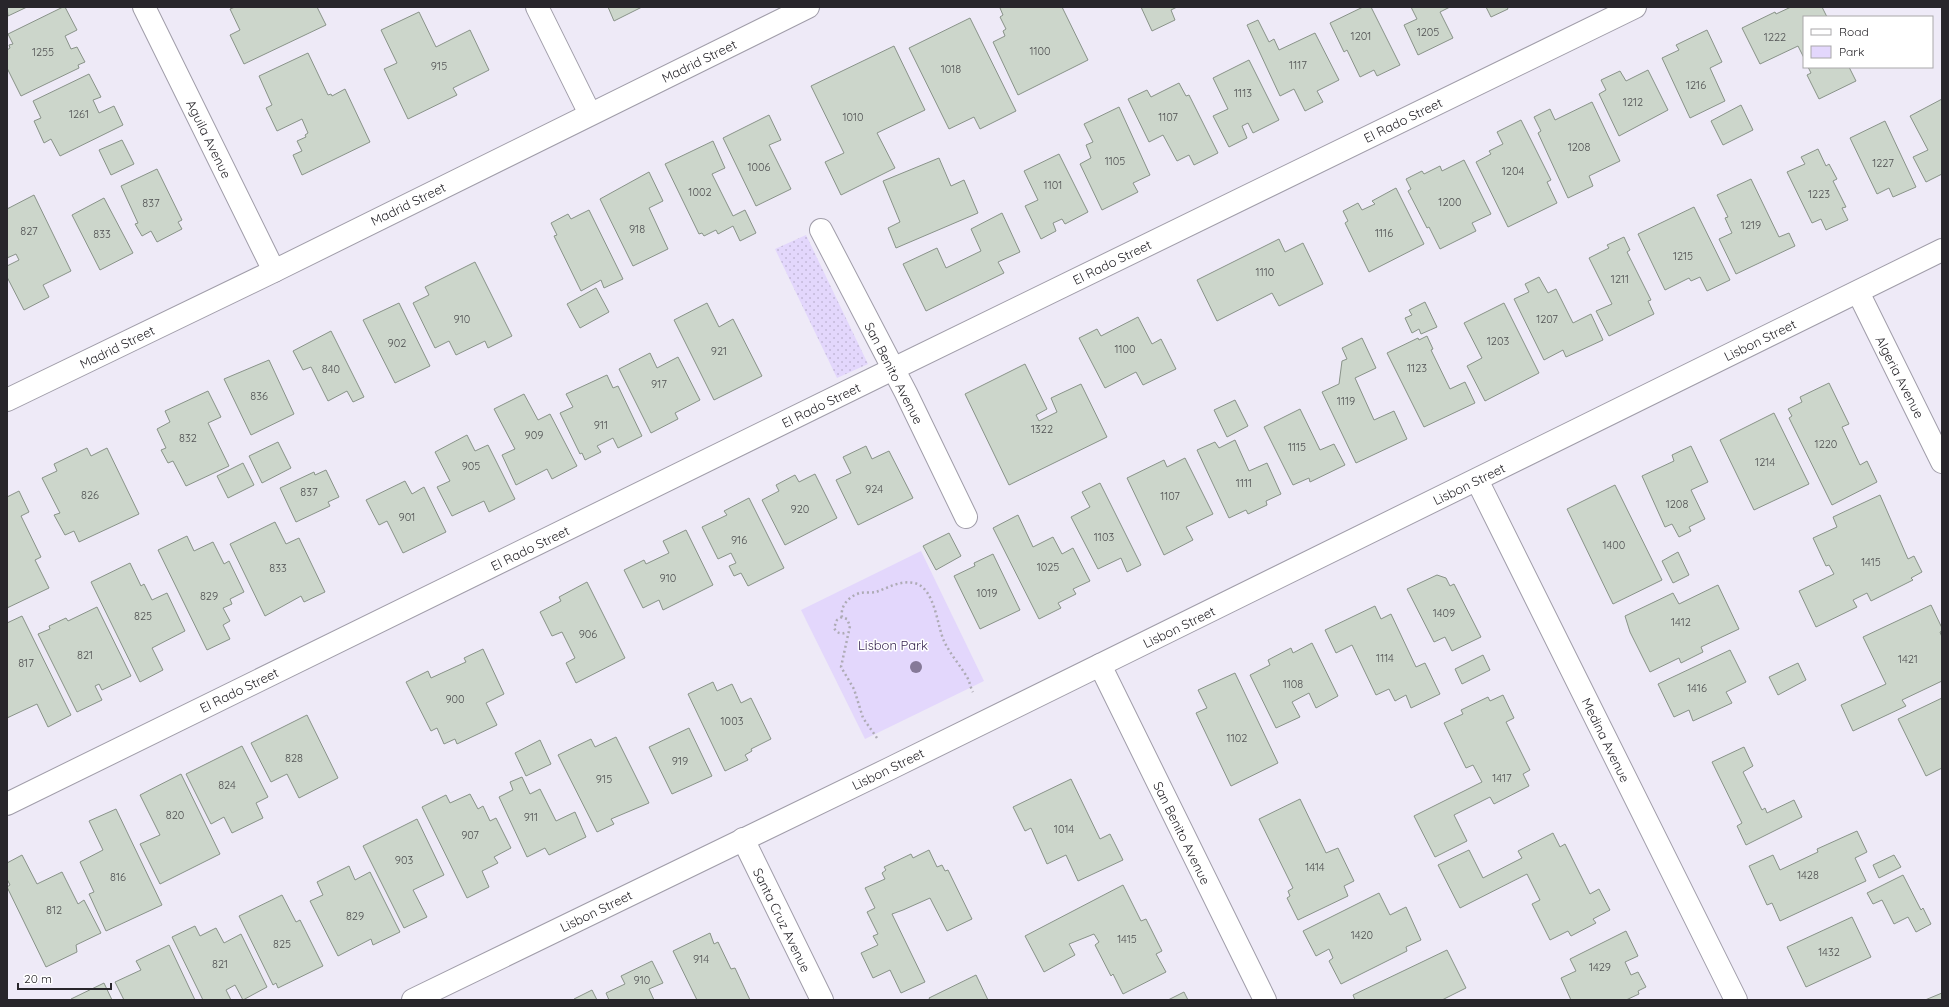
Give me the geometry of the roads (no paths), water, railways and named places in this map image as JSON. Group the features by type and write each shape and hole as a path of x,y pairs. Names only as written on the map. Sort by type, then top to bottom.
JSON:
{"street":[{"name":"Aguila Avenue","path":"144,7 274,271"},
{"path":"537,7 590,114"},
{"name":"Madrid Street","path":"7,400 274,271 808,7"},
{"name":"El Rado Street","path":"7,804 1635,7"},
{"name":"San Benito Avenue","path":"821,230 893,369 966,517"},
{"name":"Lisbon Street","path":"413,1000 1100,665 1942,250"},
{"name":"Algeria Avenue","path":"1858,292 1942,462"},
{"name":"Medina Avenue","path":"1477,480 1736,1000"},
{"name":"San Benito Avenue","path":"1100,665 1265,1000"},
{"name":"Santa Cruz Avenue","path":"743,839 822,1000"}],"park label":[{"name":"Lisbon Park","path":"893,645"}]}
